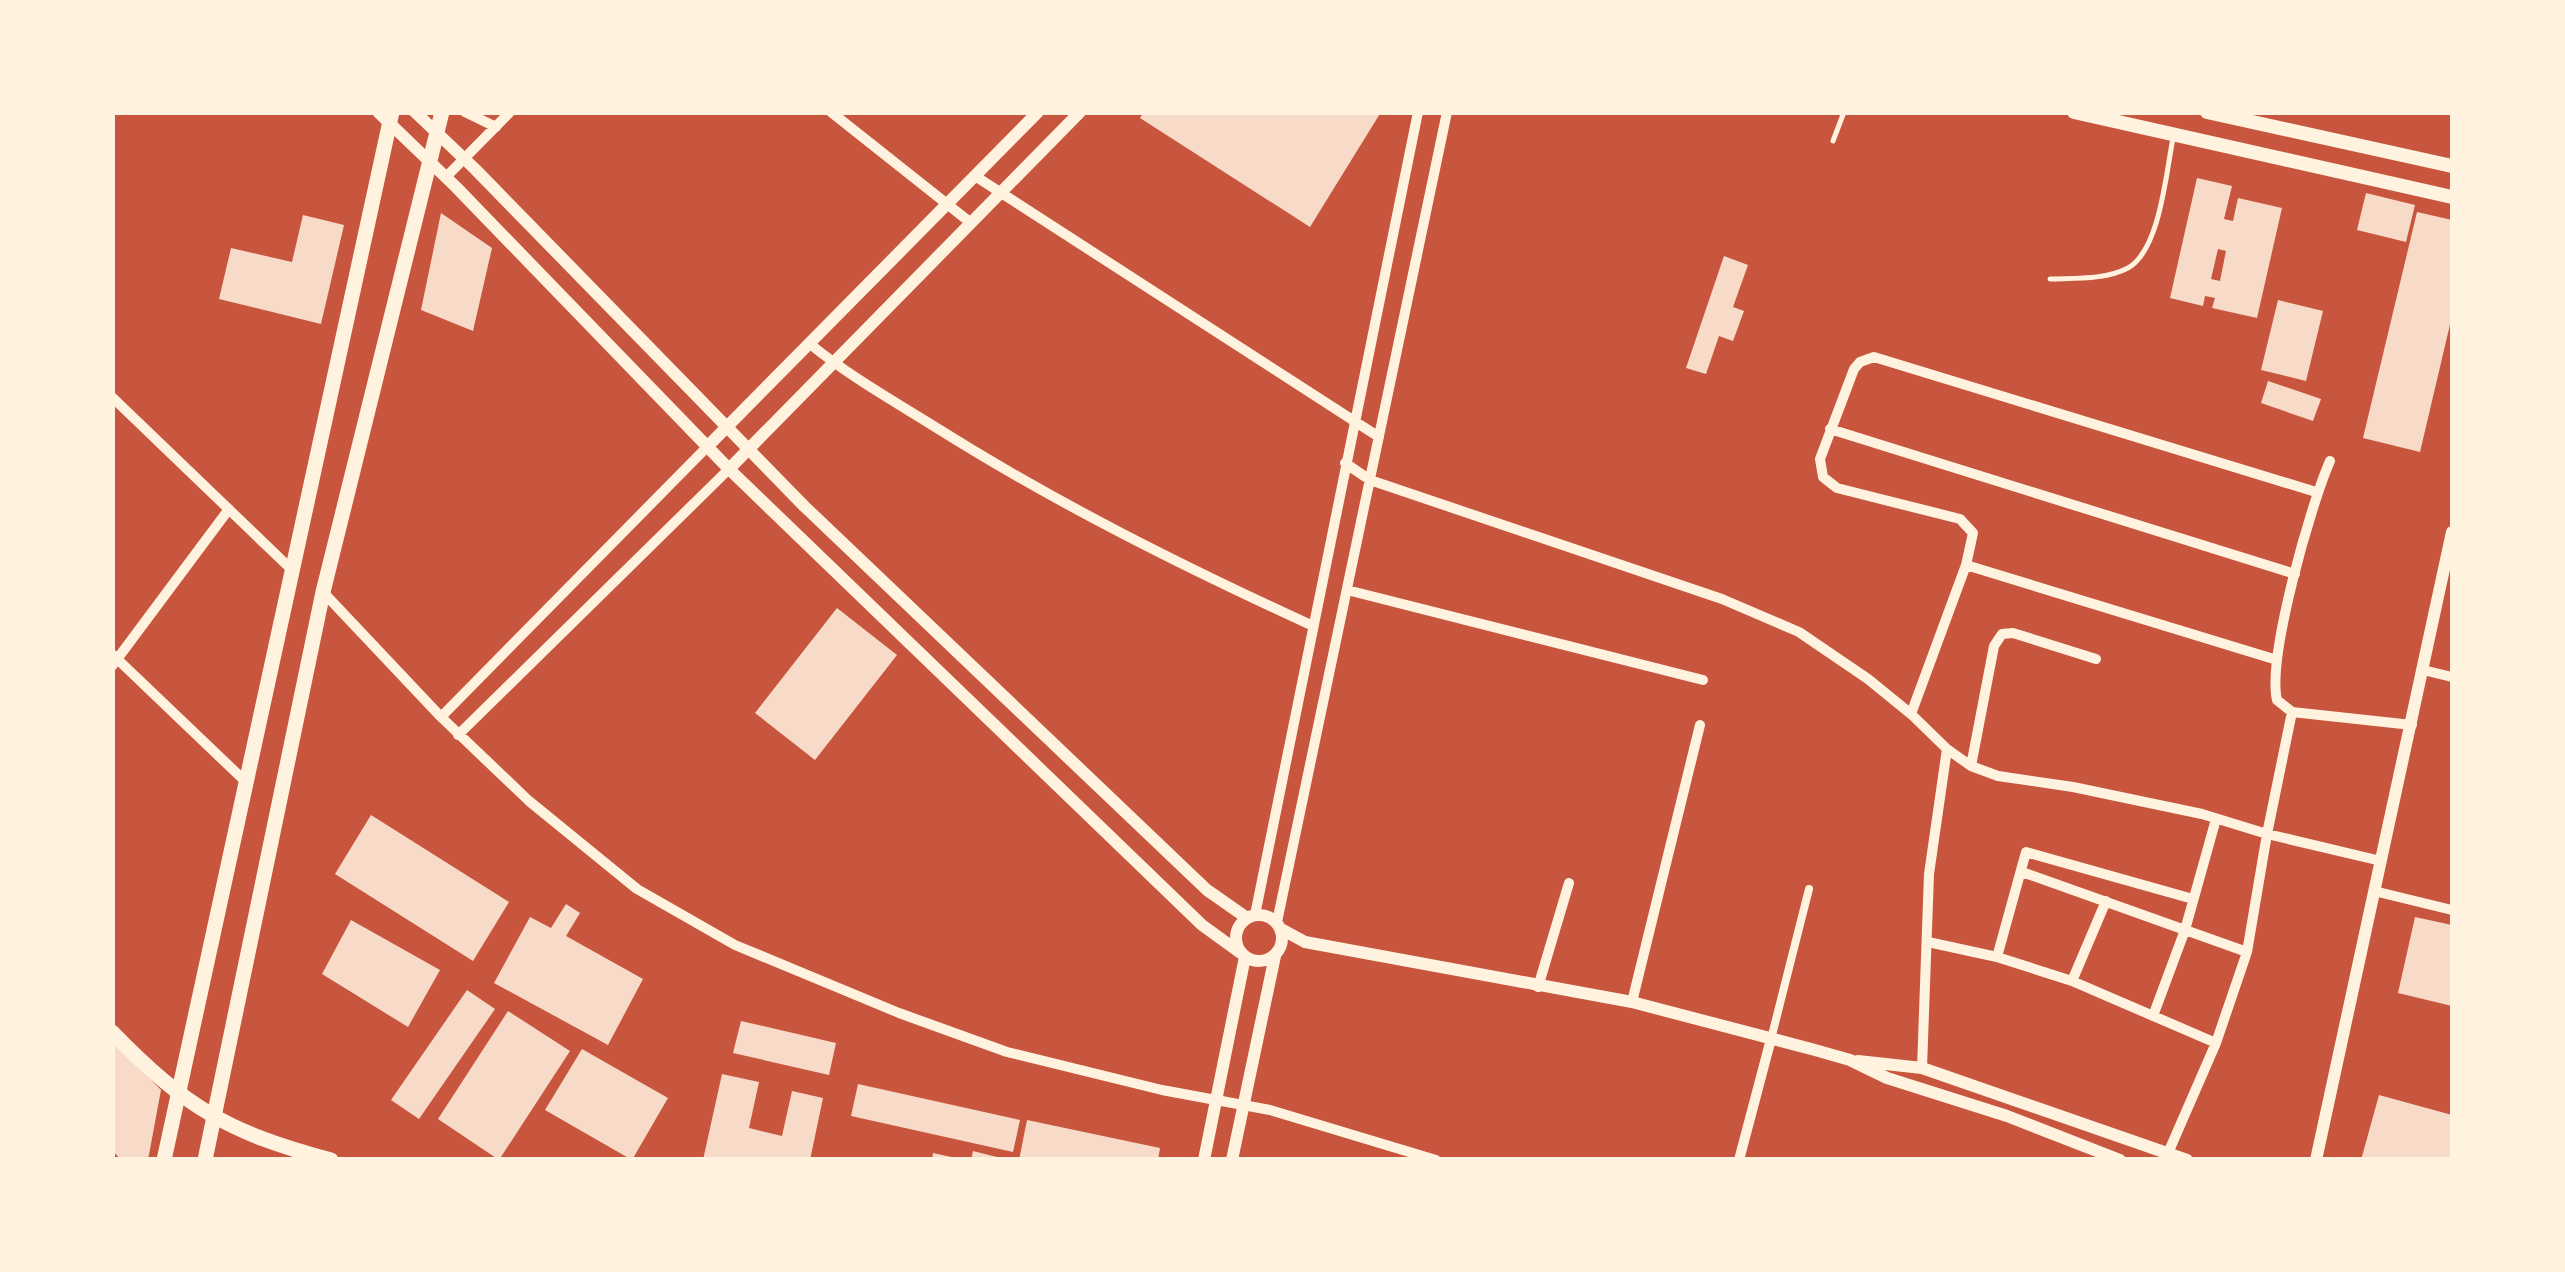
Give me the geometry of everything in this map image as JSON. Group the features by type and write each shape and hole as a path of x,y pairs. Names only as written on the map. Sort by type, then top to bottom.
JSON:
{"main road":[{"path":"205,1160 323,592 442,112"},
{"path":"2074,112 2452,197"},
{"path":"2207,112 2276,120 2452,166"},
{"path":"164,1160 391,119"},
{"path":"112,1032 180,1096 213,1117 263,1141 331,1160"}],"street":[{"path":"378,112 391,119 729,469 1202,925 1244,956 1260,962 1305,942"},
{"path":"415,112 804,506 1207,890 1251,917 1270,917 1305,942 1632,1002 1850,1060 1887,1078 1960,1100 2120,1160"},
{"path":"466,112 496,127"},
{"path":"446,177 510,112"},
{"path":"831,112 971,223"},
{"path":"441,718 1038,112"},
{"path":"1204,1160 1244,956 1236,939 1240,924 1251,917 1418,112"},
{"path":"1232,1160 1447,112"},
{"path":"458,735 834,364 1000,195 1071,115"},
{"path":"975,176 1379,438"},
{"path":"810,344 834,364 1073,508 1171,561 1312,626"},
{"path":"1911,714 1966,564 1973,533 1966,522 1837,488 1823,478 1820,458 1830,429 1854,369 1866,358 2316,492"},
{"path":"112,396 291,569"},
{"path":"1830,429 2296,574"},
{"path":"2330,461 2316,492 2296,574 2277,660 2277,700 2292,712 2412,725"},
{"path":"1345,463 1370,480 1766,616 1830,651 1971,766 1998,776 2073,786 2216,819 2381,861"},
{"path":"788,523 804,506"},
{"path":"229,510 114,660 248,784"},
{"path":"2316,1160 2452,532"},
{"path":"1966,564 2277,660"},
{"path":"1346,590 1704,680"},
{"path":"323,592 458,735 600,861 678,914 736,945 899,1013 1007,1052 1242,1104 1436,1160"},
{"path":"1971,766 1994,646 2002,634 2013,633 2096,659"},
{"path":"2423,670 2452,676"},
{"path":"2167,1156 2216,1043 2247,952 2266,834 2292,712"},
{"path":"1632,1002 1700,725"},
{"path":"1922,1068 1932,838 1947,749"},
{"path":"2152,1016 2185,930 2216,819"},
{"path":"1997,958 2026,852 2194,899"},
{"path":"2022,872 2247,952"},
{"path":"1538,987 1569,884"},
{"path":"1739,1160 1809,889"},
{"path":"2374,891 2452,910"},
{"path":"2072,980 2106,901"},
{"path":"1928,942 2072,980 2216,1043"},
{"path":"1850,1060 1922,1068 2167,1156 2188,1160"}],"lane":[{"path":"1834,141 1844,112"},
{"path":"2050,279 2105,276 2142,257 2151,241 2174,135"}],"building":[{"path":"1144,112 1381,112 1310,227 1140,118"},
{"path":"2197,178 2232,186 2224,219 2233,221 2238,198 2282,208 2257,318 2212,308 2215,298 2205,296 2203,306 2170,298","holes":["2218,249 2226,251 2220,281 2211,279"]},
{"path":"2366,193 2415,205 2406,242 2357,230"},
{"path":"2417,212 2452,220 2452,316 2420,452 2363,438"},
{"path":"441,213 492,248 473,331 421,310"},
{"path":"303,215 344,225 321,324 219,299 231,248 292,262"},
{"path":"1724,256 1748,265 1733,307 1744,311 1733,341 1719,336 1706,374 1686,368"},
{"path":"2278,300 2323,311 2306,381 2261,370"},
{"path":"2268,381 2321,399 2313,421 2261,403"},
{"path":"837,608 897,655 815,760 755,713"},
{"path":"371,815 509,902 473,961 335,874"},
{"path":"566,904 580,913 566,936 643,979 608,1045 494,983 530,917 551,928"},
{"path":"2415,917 2452,925 2452,1006 2398,993"},
{"path":"351,920 440,970 408,1027 322,974"},
{"path":"467,990 495,1009 419,1119 391,1100"},
{"path":"508,1011 570,1051 499,1160 438,1119"},
{"path":"741,1021 836,1043 829,1075 733,1053"},
{"path":"112,1040 161,1090 148,1160 121,1160 112,1150"},
{"path":"582,1049 668,1098 632,1160 545,1110"},
{"path":"722,1074 759,1082 749,1128 782,1136 792,1091 823,1098 810,1160 703,1160"},
{"path":"858,1084 1020,1120 1013,1152 851,1116"},
{"path":"2379,1095 2452,1115 2452,1160 2361,1160"},
{"path":"1027,1120 1160,1148 1158,1160 1019,1160"},
{"path":"973,1151 1001,1158 1001,1160 971,1160"},
{"path":"933,1153 956,1158 956,1160 932,1160"}]}
